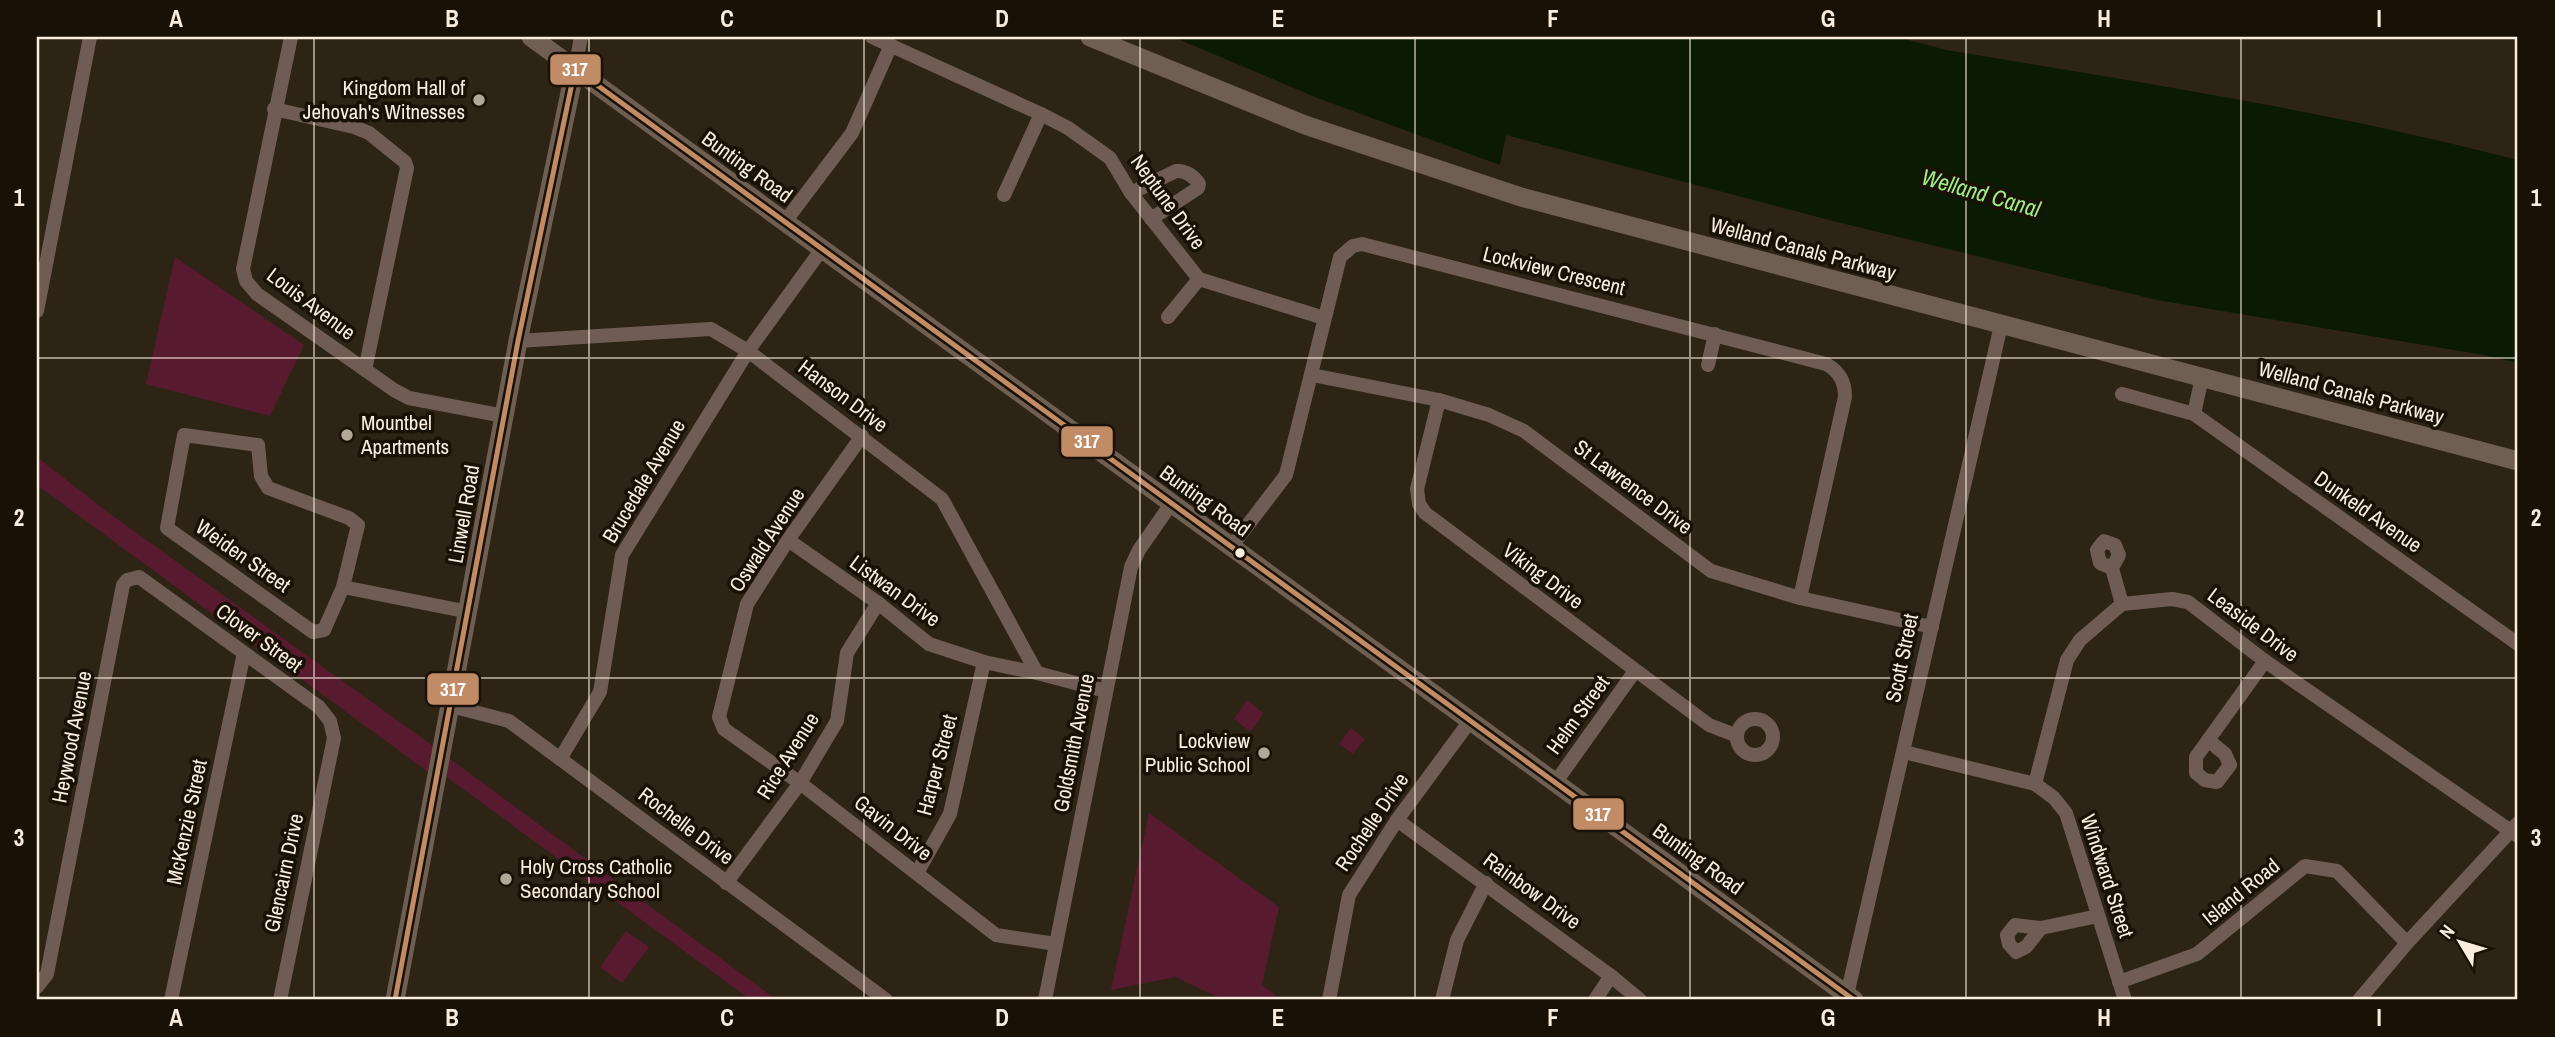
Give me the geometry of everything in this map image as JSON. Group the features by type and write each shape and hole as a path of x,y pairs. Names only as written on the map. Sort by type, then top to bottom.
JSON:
{"main road":[{"name":"Bunting Road","path":"531,37 1849,998"},
{"name":"Welland Canals Parkway","path":"1090,37 1305,125 1521,197 2518,461"},
{"name":"Linwell Road","path":"400,997 518,341 575,69"}],"street":[{"path":"37,311 90,37"},
{"name":"Louis Avenue","path":"291,37 243,269 246,281 257,294 409,398 504,416"},
{"name":"Linwell Road","path":"575,69 581,37"},
{"name":"Neptune Drive","path":"872,37 1041,114 1068,128 1110,158 1131,193 1199,279 1324,318"},
{"path":"784,223 852,133 891,45"},
{"path":"274,109 361,130 405,162 407,169 365,370"},
{"path":"1004,195 1041,114"},
{"path":"1131,193 1176,170 1182,170 1196,179 1198,188 1151,219"},
{"name":"Lockview Crescent","path":"1231,547 1286,475 1340,257 1353,246 1362,244 1715,334 1826,364 1834,369 1845,383 1845,397 1800,598"},
{"name":"Brucedale Avenue","path":"560,759 600,692 622,555 748,351 822,249"},
{"path":"1168,317 1199,279"},
{"name":"Scott Street","path":"1849,998 2001,325"},
{"name":"Hanson Drive","path":"518,341 711,329 748,351 942,499 1037,673"},
{"path":"1708,365 1715,334"},
{"name":"St Lawrence Drive","path":"1312,375 1438,400 1489,415 1524,432 1711,571 1800,598 1932,627"},
{"path":"2194,414 2202,377"},
{"name":"Dunkeld Avenue","path":"2122,394 2194,414 2518,643"},
{"name":"Viking Drive","path":"1438,400 1417,489 1419,504 1425,513 1709,726 1735,735"},
{"name":"Weiden Street","path":"184,435 258,445 261,476 268,488 349,518 358,525 342,587 324,631 313,632 167,528 184,435"},
{"name":"Oswald Avenue","path":"719,717 747,604 788,540 862,436"},
{"name":"Goldsmith Avenue","path":"1045,1000 1131,567 1139,550 1171,504"},
{"name":"Listwan Drive","path":"788,540 878,603 929,644 984,662 1106,691"},
{"path":"2035,784 2067,660 2080,640 2122,604 2112,568"},
{"name":"Clover Street","path":"131,579 139,577 319,707 330,721 334,738 330,755"},
{"name":"Heywood Avenue","path":"37,987 47,974 123,585 131,579"},
{"path":"342,587 469,612"},
{"name":"Leaside Drive","path":"2122,604 2172,599 2188,602 2264,661 2516,831"},
{"name":"Rice Avenue","path":"726,883 800,783 837,721 847,653 878,603"},
{"name":"McKenzie Street","path":"171,1000 244,653"},
{"path":"2208,740 2264,661"},
{"name":"Harper Street","path":"917,873 950,814 984,662"},
{"name":"Helm Street","path":"1555,783 1635,671"},
{"name":"Rochelle Drive","path":"451,706 509,721 887,1000"},
{"name":"Gavin Drive","path":"719,717 724,729 800,783 996,935 1056,944"},
{"name":"Rochelle Drive","path":"1329,1000 1349,895 1397,820 1470,721"},
{"name":"Windward Street","path":"1904,752 2035,784 2054,798 2066,813 2125,1000"},
{"name":"Glencairn Drive","path":"280,1000 330,755"},
{"name":"Rainbow Drive","path":"1397,820 1486,883 1640,1000"},
{"path":"2359,1000 2407,943 2516,831"},
{"name":"Island Road","path":"2119,982 2197,954 2305,866 2337,871 2407,943"},
{"path":"1442,1000 1457,940 1486,883"},
{"path":"2041,928 2098,916"},
{"path":"1595,1000 1611,976"}],"shaded area":[{"path":"175,257 304,345 270,416 146,384"},
{"path":"37,457 110,514 433,746 428,772 37,485"},
{"path":"1247,700 1263,713 1249,731 1234,719"},
{"path":"1351,728 1365,739 1353,754 1339,744"},
{"path":"449,758 777,1000 751,1000 444,775"},
{"path":"1149,813 1279,907 1262,985 1281,1000 1217,1000 1216,996 1175,977 1111,990"},
{"path":"626,931 649,947 622,983 600,967"}],"water":[{"name":"Welland Canal","path":"1173,37 1897,37 1946,50 2305,112 2518,160 2518,363 2157,300 1833,221 1506,135 1500,165 1320,99"}],"transit line":[{"name":"317","path":"395,1000 518,341 575,69 1854,1000"}],"place":[{"name":"Kingdom Hall of Jehovah's Witnesses","path":"479,100"},
{"name":"Mountbel Apartments","path":"347,435"},
{"name":"Lockview Public School","path":"1264,753"},
{"name":"Holy Cross Catholic Secondary School","path":"506,879"}]}
